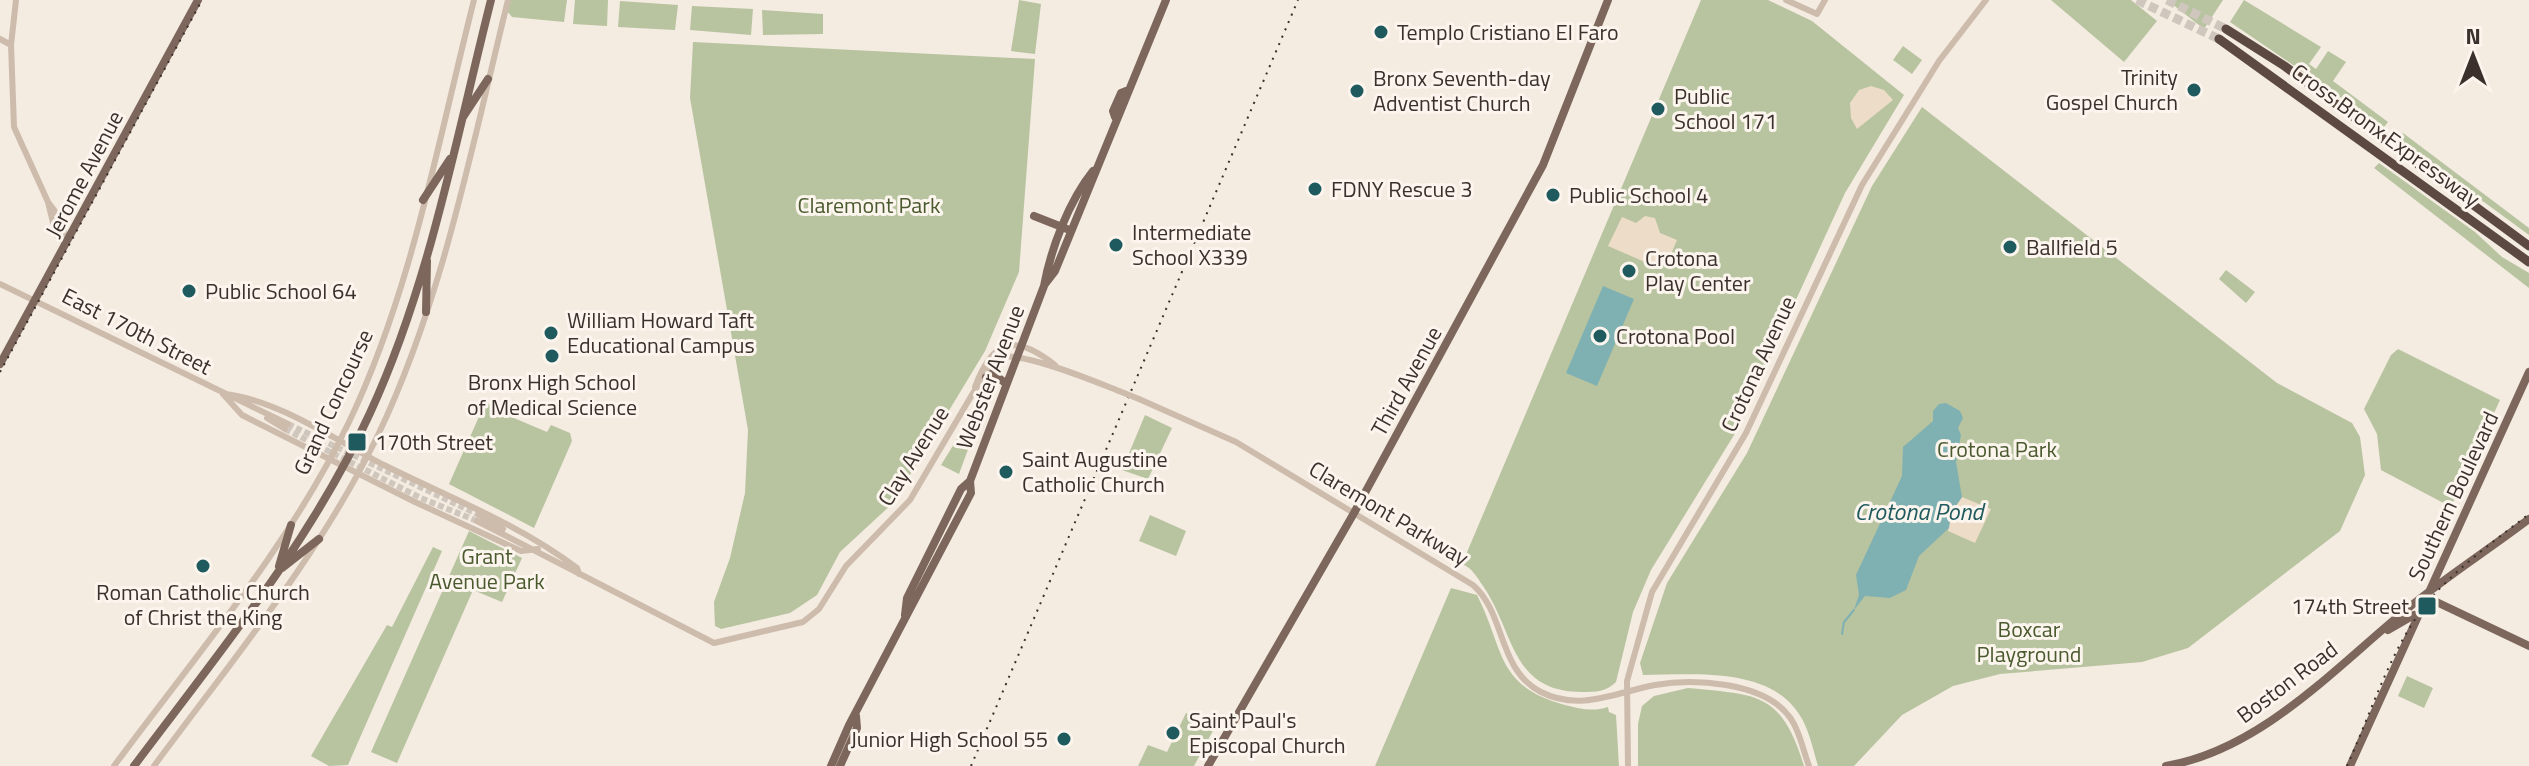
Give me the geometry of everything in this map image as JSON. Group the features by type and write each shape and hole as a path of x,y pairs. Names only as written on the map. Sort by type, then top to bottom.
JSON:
{"highway":[{"name":"Cross Bronx Expressway","path":"2226,29 2292,72 2529,246"},
{"name":"Cross Bronx Expressway","path":"2219,39 2529,262"}],"main road":[{"name":"Jerome Avenue","path":"0,364 198,0"},
{"name":"Grand Concourse","path":"134,766 278,570 353,449 397,350 426,256 491,0"},
{"name":"Webster Avenue","path":"831,766 904,617 916,602 971,493 970,481 1005,383 1044,286 1055,271 1068,229 1115,117 1113,111 1121,93 1126,91 1166,0"},
{"name":"Third Avenue","path":"1208,766 1354,513 1543,165 1608,0"},
{"path":"460,121 488,79"},
{"path":"423,200 439,171 451,159"},
{"path":"1034,216 1068,229"},
{"path":"426,256 429,280 426,312"},
{"name":"Southern Boulevard","path":"2350,766 2529,372"},
{"path":"986,377 997,374 1005,383"},
{"path":"2380,634 2529,519"},
{"path":"278,570 291,525"},
{"path":"278,570 319,539"},
{"path":"2440,587 2443,561"},
{"path":"2426,597 2529,646"},
{"path":"2380,634 2417,613"},
{"name":"Boston Road","path":"2166,766 2216,752 2258,729 2380,634"},
{"name":"Webster Avenue","path":"840,766 857,728 856,716"}],"street":[{"path":"16,0 11,45 14,127 48,202 56,235 66,244"},
{"name":"Grand Concourse","path":"114,766 291,525 339,442 384,338 474,0"},
{"path":"154,766 319,539 358,474 392,404 426,312 508,0"},
{"path":"1786,0 1817,14 1825,0"},
{"name":"Crotona Avenue","path":"1628,766 1626,694 1633,652 1652,592 1677,544 1743,440 1862,185 1940,58 1986,0"},
{"path":"0,39 11,45"},
{"name":"East 170th Street","path":"0,284 287,427"},
{"name":"Clay Avenue","path":"819,609 846,566 910,500 973,393 991,353 1006,346 1020,346"},
{"name":"Claremont Parkway","path":"1020,346 1044,356 1058,367"},
{"name":"Claremont Parkway","path":"1016,357 1058,367 1236,442 1479,590 1509,660 1538,690 1588,700 1626,694 1651,685 1681,683 1762,695 1790,717 1809,766"},
{"name":"Clay Avenue","path":"973,393 998,358 1016,357"},
{"name":"East 170th Street","path":"223,394 251,398 531,535 577,568 579,574"},
{"name":"East 170th Street","path":"223,394 242,415 343,467 521,551 538,549"},
{"name":"East 170th Street","path":"478,518 714,643 803,622 819,609"}],"green space":[{"path":"510,0 567,0 564,22 512,17 507,11"},
{"path":"575,0 608,0 607,26 573,24"},
{"path":"1019,0 1041,4 1035,54 1011,51"},
{"path":"1701,0 1768,0 1812,21 1904,95 1845,193 1734,435 1651,570 1633,612 1616,682 1596,691 1558,689 1541,682 1527,671 1483,586 1462,564"},
{"path":"2051,0 2131,0 2157,21 2124,62"},
{"path":"2167,0 2223,0 2204,29"},
{"path":"2244,0 2321,47 2309,64 2316,69 2328,51 2346,62 2333,81 2388,122 2384,127 2230,22"},
{"path":"620,1 678,5 675,30 618,27"},
{"path":"692,6 753,9 751,35 690,30"},
{"path":"762,10 823,14 823,34 763,35"},
{"name":"Claremont Park","path":"693,42 1035,59 1019,272 985,351 893,503 840,552 817,595 790,613 721,629 715,626 714,602 730,558 745,493 748,430 690,98"},
{"path":"1903,46 1922,60 1912,74 1893,60"},
{"name":"Crotona Park","path":"1922,107 2277,383 2352,423 2360,437 2365,475 2340,531 2188,648 2142,662 2000,674 1953,686 1902,715 1854,766 1818,766 1799,714 1785,699 1768,688 1727,676 1643,675 1640,663 1667,583 1747,453 1872,186"},
{"path":"2403,133 2529,228 2529,235 2398,139"},
{"path":"2379,163 2475,232 2502,257 2529,273 2529,288 2374,168"},
{"path":"2226,270 2255,292 2246,303 2219,279"},
{"path":"2398,349 2500,400 2451,507 2381,470 2377,434 2364,409 2391,355"},
{"path":"993,381 959,474 941,465"},
{"path":"486,401 495,410 547,432 551,425 570,433 572,441 534,528 449,484"},
{"path":"1145,415 1172,428 1148,479 1122,470"},
{"path":"1150,515 1186,531 1176,556 1139,541"},
{"name":"Grant Avenue Park","path":"469,531 522,558 502,602 473,590 397,763 371,752"},
{"name":"Grant Avenue Park","path":"433,547 442,551 348,765 329,766 311,756 387,625 392,627"},
{"path":"1451,588 1477,595 1505,664 1526,688 1542,697 1581,709 1608,707 1609,712 1616,715 1619,766 1375,766"},
{"path":"2407,676 2433,688 2424,708 2398,696"},
{"path":"1688,688 1750,696 1764,702 1786,724 1804,766 1638,766 1638,724 1642,706 1654,696"},
{"path":"1186,713 1216,725 1194,766 1138,766 1148,745 1167,752"}],"shaded area":[{"path":"1871,86 1884,90 1893,100 1857,129 1851,118 1850,103 1859,90"},
{"path":"1645,216 1655,218 1660,233 1677,240 1667,264 1663,263 1661,269 1608,246 1622,217 1636,223"},
{"path":"1962,497 1991,509 1975,543 1948,531 1951,513"}],"water":[{"name":"Crotona Pool","path":"1603,286 1634,299 1597,386 1566,373"},
{"name":"Crotona Pond","path":"1946,403 1960,411 1963,418 1958,428 1961,435 1956,462 1962,497 1951,513 1949,528 1919,556 1906,590 1890,598 1865,596 1854,610 1859,595 1856,575 1902,476 1903,447 1933,421 1933,411 1939,404"}],"waterway":[{"path":"1842,634 1844,622 1854,610"}],"tunnel":[{"path":"2137,0 2219,39"},
{"path":"2167,0 2226,29"},
{"path":"288,424 479,515"},
{"path":"285,429 421,498 477,521"}],"railway":[{"path":"0,372 202,0"},
{"path":"971,766 1298,0"},
{"path":"2347,766 2392,661 2413,622 2437,591 2529,514"}],"place":[{"name":"Templo Cristiano El Faro","path":"1381,32"},
{"name":"Trinity Gospel Church","path":"2194,90"},
{"name":"Bronx Seventh-day Adventist Church","path":"1357,91"},
{"name":"Public School 171","path":"1658,109"},
{"name":"FDNY Rescue 3","path":"1315,189"},
{"name":"Public School 4","path":"1553,195"},
{"name":"Intermediate School X339","path":"1116,245"},
{"name":"Ballfield 5","path":"2010,247"},
{"name":"Crotona Play Center","path":"1629,271"},
{"name":"Public School 64","path":"189,291"},
{"name":"William Howard Taft Educational Campus","path":"551,333"},
{"name":"Crotona Pool","path":"1600,336"},
{"name":"Bronx High School of Medical Science","path":"552,356"},
{"name":"170th Street","path":"357,442"},
{"name":"Saint Augustine Catholic Church","path":"1006,472"},
{"name":"Roman Catholic Church of Christ the King","path":"203,566"},
{"name":"174th Street","path":"2427,606"},
{"name":"Saint Paul's Episcopal Church","path":"1173,733"},
{"name":"Junior High School 55","path":"1064,739"}],"park label":[{"name":"Boxcar Playground","path":"2029,642"}]}
